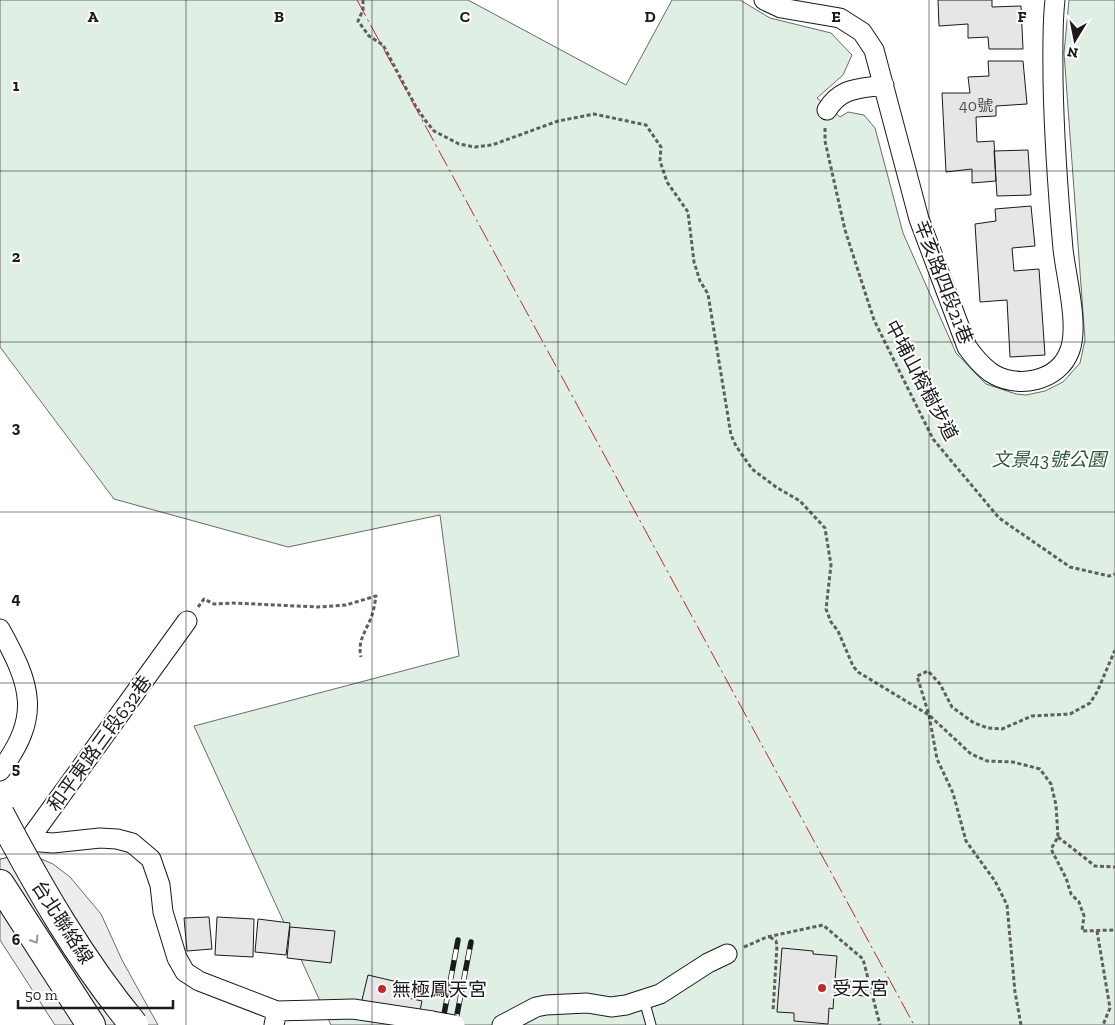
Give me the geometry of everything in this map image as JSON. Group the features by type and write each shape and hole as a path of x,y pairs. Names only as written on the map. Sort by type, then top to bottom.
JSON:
{"highway":[{"name":"台北聯絡線","path":"0,814 26,863 69,934 116,1003 134,1025"},
{"name":"台北聯絡線","path":"0,884 90,1025"}],"street":[{"name":"辛亥路四段21巷","path":"764,0 781,8 840,18 862,32 874,50 919,218 967,347 978,362 992,373 1010,380 1029,382 1045,378 1059,367 1070,352 1073,331 1063,250 1054,122 1053,20 1056,0"},
{"path":"827,110 834,99 848,91 884,85"},
{"name":"和平東路三段632巷","path":"28,841 187,621"},
{"path":"0,629 14,654 25,681 28,707 25,728 14,751 0,771"},
{"path":"0,849 28,841 52,843 100,838 117,839 132,843 151,859 160,885 163,912 177,958 185,972 276,1018 353,1009 455,1025"},
{"path":"502,1025 536,1007 546,1005 587,1003 611,1007 626,1006 660,994 708,963 727,954"}],"lane":[{"path":"644,1000 651,1025"}],"path":[{"path":"363,0 363,10 358,20 369,36 383,45 425,120 434,130 459,144 475,147 492,145 558,121 594,114 646,125 661,147 660,161 667,182 688,212 694,262 700,281 708,294 731,435 736,446 752,469 776,487 800,501 825,528 831,565 826,608 838,631 852,666 858,672 930,716 970,754 987,761 1013,762 1040,769 1051,784 1056,805 1058,836 1051,849 1066,878 1071,894 1079,902 1084,916 1082,931 1115,930"},
{"name":"中埔山榕樹步道","path":"827,110 825,141 845,230 859,275 874,320 933,439 999,518 1070,567 1109,576 1115,574"},
{"path":"187,621 204,599 214,604 233,603 318,607 346,605 376,596 372,615 362,636 359,650 361,657"},
{"path":"1021,1025 1015,992 1007,905 995,881 966,841 953,793 937,758 930,716 917,676 928,671 940,684 952,707 974,723 988,728 1002,729 1032,716 1070,714 1090,703 1097,692 1115,650"},
{"path":"1058,836 1095,866 1115,867"},
{"path":"727,954 767,937 822,925 864,959 880,1025"},
{"path":"1097,931 1110,1008 1103,1025"},
{"path":"767,937 772,937 776,941 777,946 773,1011"}],"green space":[{"name":"文景43號公園","path":"0,0 468,0 626,85 672,0 740,0 770,18 831,33 852,55 843,75 817,98 840,117 848,112 864,115 875,128 903,233 956,353 986,384 1016,394 1026,395 1045,391 1063,382 1080,363 1085,340 1064,53 1069,0 1115,0 1115,1025 331,1025 194,726 459,656 440,515 288,547 114,499 0,347"}],"shaded area":[{"path":"27,853 53,864 70,877 101,914 122,960 158,1025 55,1025 0,940 0,857"}],"building":[{"path":"938,0 992,0 992,7 1021,6 1023,49 989,49 988,37 968,38 968,24 939,26"},
{"path":"988,61 1023,61 1027,104 996,106 996,116 976,117 977,142 994,141 996,181 972,183 972,169 946,172 942,93 970,93 968,77 989,76"},
{"path":"1028,150 1031,195 997,196 994,151"},
{"path":"1031,206 1035,246 1012,248 1014,271 1039,269 1045,355 1010,357 1007,300 980,302 975,224 996,221 995,209"},
{"path":"209,917 212,949 187,951 184,918"},
{"path":"217,917 254,919 253,957 215,955"},
{"path":"258,919 290,923 286,955 255,952"},
{"path":"290,927 335,931 331,963 287,958"},
{"name":"受天宮","path":"782,948 837,956 835,980 866,983 865,996 834,993 833,1009 829,1008 828,1024 794,1021 794,1013 777,1012"},
{"name":"無極鳳天宮","path":"368,975 402,983 399,996 422,1001 419,1015 361,1004"}],"railway":[{"path":"442,1025 458,940"},
{"path":"455,1025 471,942"}],"power":[{"path":"357,0 914,1025"}],"place":[{"name":"受天宮","path":"822,988"},
{"name":"無極鳳天宮","path":"382,989"}]}
